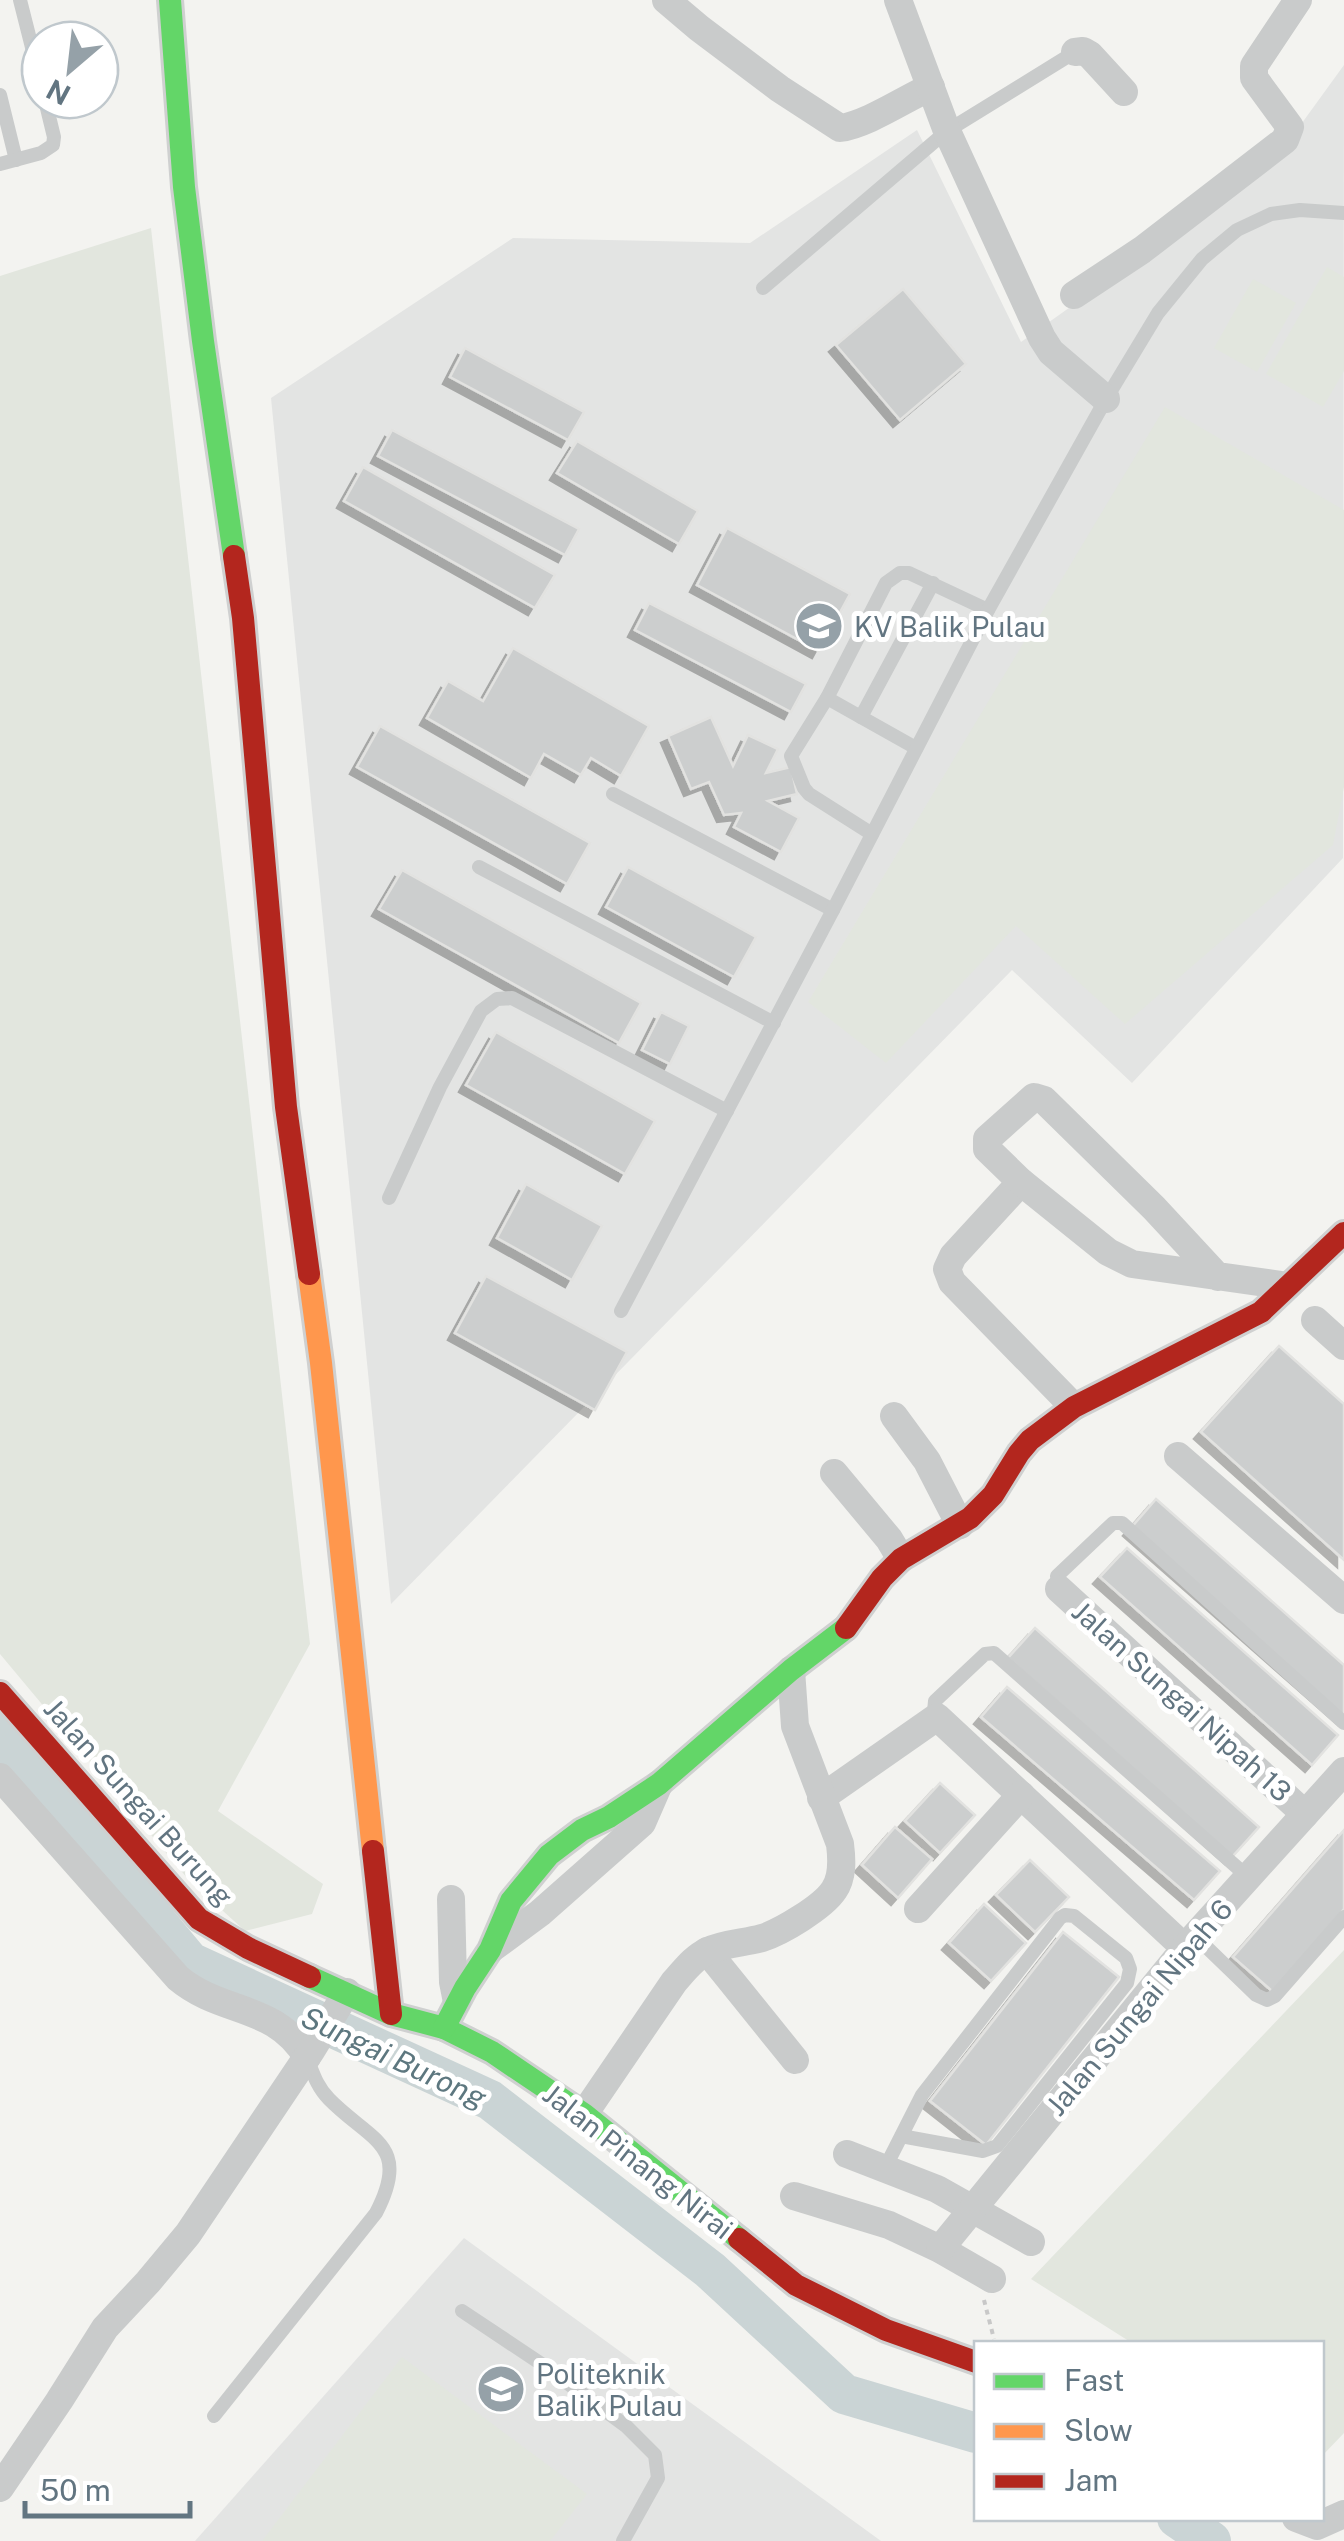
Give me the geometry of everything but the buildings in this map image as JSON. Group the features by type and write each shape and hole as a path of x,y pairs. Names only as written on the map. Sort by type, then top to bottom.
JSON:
{"street":[{"path":"170,0 184,188 244,618 286,1107 320,1363 391,2014"},
{"path":"666,0 780,88 840,128 930,86"},
{"path":"898,0 947,131 1045,344 1106,399"},
{"path":"1074,296 1142,250 1286,140 1290,127 1252,72 1298,0"},
{"path":"1076,52 1090,55 1124,92"},
{"path":"1218,1278 1154,1208 1044,1100 1034,1096 986,1139 987,1149 1021,1182 1120,1259 1218,1278 1288,1286"},
{"path":"1021,1182 953,1256 947,1269 952,1282 1074,1407"},
{"path":"444,2028 490,1950 540,1914 642,1822 659,1784 791,1670 850,1625 882,1578 901,1559 970,1518 993,1496 1030,1440 1074,1407 1261,1312 1344,1233"},
{"path":"1315,1320 1344,1346"},
{"path":"894,1416 926,1461 960,1525"},
{"path":"1178,1456 1344,1600"},
{"path":"834,1473 901,1559"},
{"name":"Jalan Sungai Nipah 13","path":"1059,1588 1305,1814"},
{"path":"584,2114 691,1963 708,1951 764,1937 786,1926 833,1892 840,1878 840,1844 796,1726 791,1670"},
{"name":"Jalan Sungai Burung","path":"0,1693 199,1920 293,1968"},
{"path":"822,1798 938,1717 1190,1942"},
{"name":"Jalan Sungai Nipah 6","path":"940,2249 1190,1942 1344,1771"},
{"path":"0,1778 178,1978 210,1998 271,2021 309,2054"},
{"path":"918,1910 1020,1794"},
{"path":"451,1899 457,2002"},
{"path":"708,1951 795,2060"},
{"name":"Jalan Pinang Nirai","path":"293,1968 343,2000 444,2028 492,2052 584,2114 796,2285 886,2330 974,2361"},
{"path":"0,2488 105,2328 188,2234 343,2000"},
{"path":"847,2154 937,2190 1031,2242"},
{"path":"794,2196 889,2225 984,2274"},
{"path":"1304,2521 1317,2526 1344,2514"}],"lane":[{"path":"764,288 947,131 1076,52"},
{"path":"0,95 16,160"},
{"path":"0,164 41,153 53,145 50,120"},
{"path":"620,1311 988,610 1158,313 1202,259 1237,230 1272,214 1300,210 1344,213"},
{"path":"872,834 809,794 790,756 827,698 886,582 909,573 988,610"},
{"path":"861,717 933,583"},
{"path":"827,698 916,748"},
{"path":"613,794 833,910"},
{"path":"478,867 774,1023"},
{"path":"390,1198 472,1026 481,1011 497,1000 512,998 727,1111"},
{"path":"1059,1588 1056,1576 1113,1523 1122,1523 1344,1724"},
{"path":"938,1717 935,1702 985,1654 994,1653 1248,1877"},
{"path":"885,2168 901,2136 922,2095 1060,1918 1064,1915 1082,1922 1126,1958 1130,1969 1126,1982 997,2146 983,2151 901,2136"},
{"path":"1190,1942 1268,2000 1344,1917"},
{"path":"214,2416 376,2213 388,2190 389,2162 382,2147 318,2086 309,2054"},
{"path":"462,2311 626,2426 655,2456 658,2478 623,2541"}],"path":[{"path":"984,2274 995,2341"}],"shaded area":[{"name":"KV Balik Pulau","path":"1344,65 1343,858 1132,1083 1012,970 391,1604 271,398 513,238 750,243 917,130 1021,342 1273,163"},
{"path":"151,228 310,1644 218,1811 323,1884 312,1914 245,1931 188,1879 0,1654 0,276"},
{"path":"1327,267 1344,277 1344,371 1323,407 1266,374"},
{"path":"1253,279 1296,303 1257,372 1214,348"},
{"path":"1165,407 1344,510 1344,787 1333,845 1125,1024 1016,926 886,1063 808,1002"},
{"path":"1344,1950 1344,2433 1324,2454 1324,2341 1129,2341 1031,2279"},
{"name":"Politeknik Balik Pulau","path":"464,2238 881,2541 195,2541"},
{"path":"402,2357 587,2494 550,2541 262,2541"}],"waterway":[{"name":"Sungai Burong","path":"0,1733 190,1962 490,2100 710,2270 844,2394 974,2432"},
{"name":"Sungai Burong","path":"1181,2521 1211,2541"}],"traffic: fast":[{"path":"170,0 184,187 234,556"},
{"path":"444,2028 490,1950 511,1901 549,1855 582,1830 659,1784 846,1628"},
{"path":"310,1977 391,2014 444,2028 492,2052 584,2114 739,2239"}],"traffic: slow":[{"path":"309,1274 373,1851"}],"traffic: jam":[{"path":"234,556 243,618 286,1107 309,1274"},
{"path":"846,1628 882,1578 901,1559 970,1518 993,1495 1030,1440 1074,1407 1261,1312 1344,1233"},
{"path":"0,1693 199,1919 248,1948 310,1977"},
{"path":"373,1851 391,2014"},
{"path":"739,2239 796,2285 886,2330 974,2361"}],"place":[{"name":"KV Balik Pulau","path":"819,626"},
{"name":"Politeknik Balik Pulau","path":"501,2389"}]}
